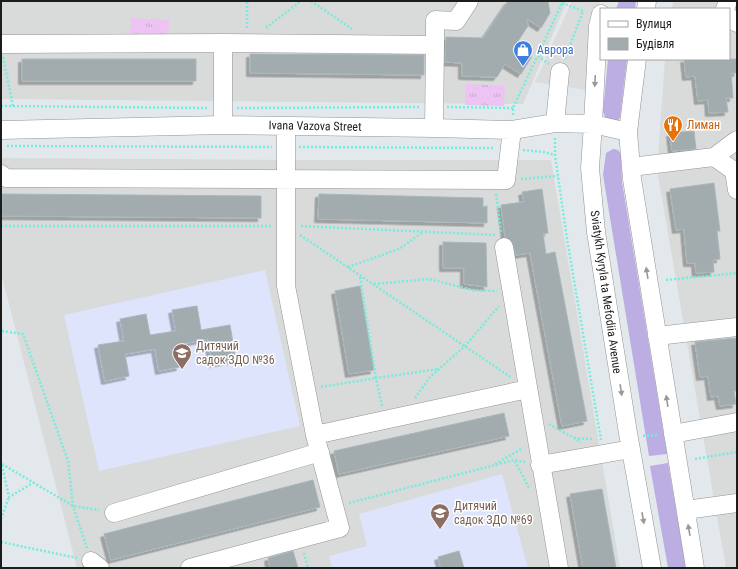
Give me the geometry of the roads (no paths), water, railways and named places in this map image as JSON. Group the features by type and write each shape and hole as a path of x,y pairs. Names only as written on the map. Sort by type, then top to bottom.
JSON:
{"street":[{"path":"434,128 435,20 456,21 469,1"},
{"name":"Sviatykh Kyryla ta Mefodiia Avenue","path":"600,18 598,26 590,168 596,232 652,568"},
{"path":"1,44 435,45"},
{"path":"222,126 223,44"},
{"path":"637,60 628,132 631,167 657,336 696,568"},
{"path":"555,123 560,72"},
{"name":"Ivana Vazova Street","path":"1,130 286,126 512,130 555,123 593,124 628,132"},
{"path":"190,568 245,561 340,528 318,444 286,286 286,126"},
{"path":"1,174 6,178 500,181 512,130"},
{"path":"728,158 737,140"},
{"path":"631,167 728,158"},
{"path":"728,158 734,171 737,190"},
{"path":"504,247 540,465 559,568"},
{"path":"657,336 737,327"},
{"path":"114,513 393,419 528,389"},
{"path":"673,434 737,422"},
{"path":"540,465 602,447 630,443"},
{"path":"686,510 737,503"}],"place":[{"name":"Аврора","path":"523,67"},
{"name":"Лиман","path":"673,142"},
{"name":"Дитячий садок ЗДО №36","path":"182,370"},
{"name":"Дитячий садок ЗДО №69","path":"440,530"}]}
